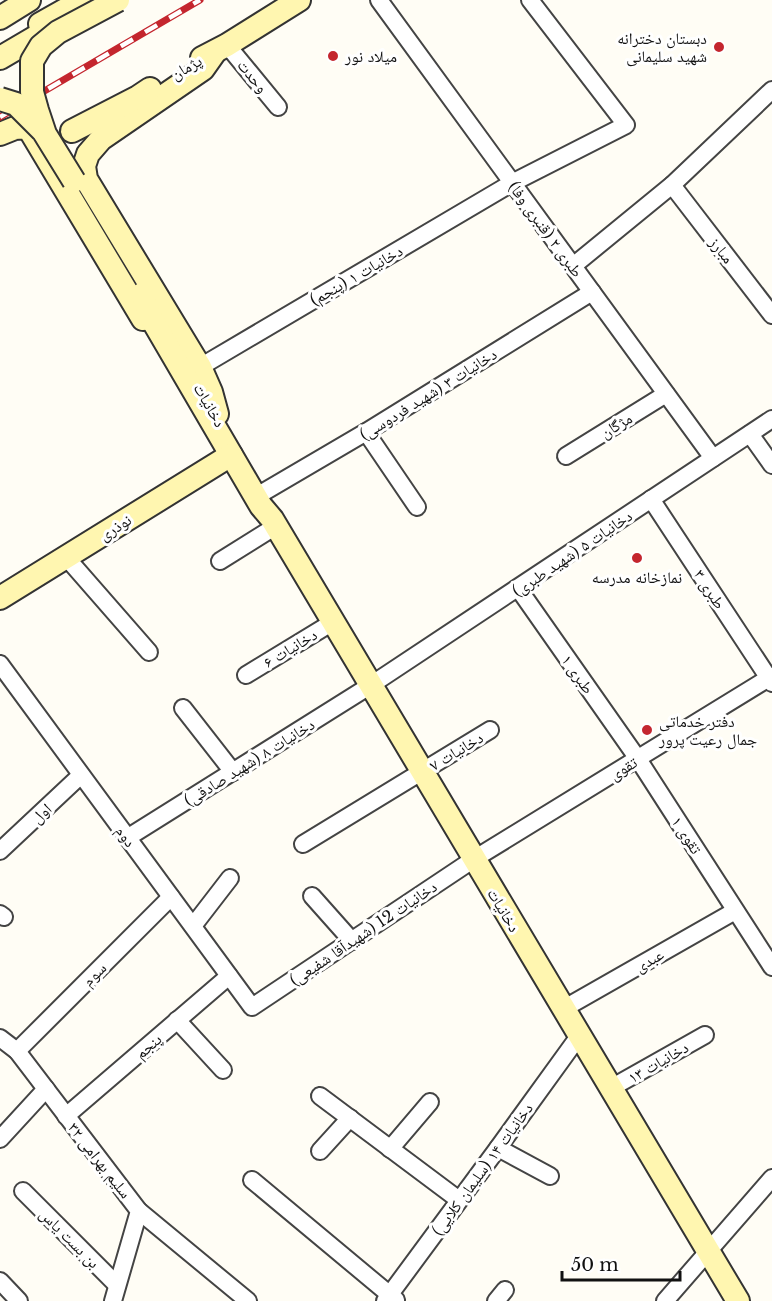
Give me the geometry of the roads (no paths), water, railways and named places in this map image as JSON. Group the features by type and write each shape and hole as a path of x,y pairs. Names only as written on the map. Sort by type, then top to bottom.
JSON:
{"main road":[{"path":"4,10 29,0"},
{"path":"0,48 83,0"},
{"path":"0,58 100,0"},
{"path":"37,130 37,110 32,92 32,61 41,46 58,32 118,0"},
{"name":"پژمان","path":"72,131 138,97 299,0"},
{"path":"216,423 212,392 200,367 86,179 84,166 88,154 101,139 203,69 221,48"},
{"path":"0,99 16,104 37,130 192,402 216,423"},
{"path":"0,134 15,128 37,130"},
{"name":"دخانیات","path":"37,130 74,181 142,294 150,316 262,494 274,523"},
{"name":"دخانیات","path":"216,423 231,455 261,506 274,523 738,1301"},
{"name":"نوذری","path":"0,598 231,455"}],"street":[{"name":"طبری ۲ (قنبری وفا)","path":"379,0 713,458"},
{"name":"دخانیات ۱ (پنجم)","path":"200,367 512,183 626,125 530,0"},
{"name":"وحدت","path":"221,48 278,107"},
{"path":"573,266 672,185 772,90"},
{"name":"مبارز","path":"672,185 772,315"},
{"name":"دخانیات ۳ (شهید فردوسی)","path":"262,494 592,292"},
{"name":"مژگان","path":"566,456 666,394"},
{"name":"دخانیات ۵ (شهید طبری)","path":"371,685 772,419"},
{"path":"366,432 417,507"},
{"path":"750,434 772,465"},
{"name":"طبری ۳","path":"651,499 771,679"},
{"path":"219,561 274,523"},
{"path":"66,557 149,652"},
{"name":"طبری ۱","path":"518,588 638,759"},
{"name":"دخانیات ۶","path":"246,675 333,622"},
{"name":"دوم","path":"0,664 252,1007"},
{"name":"تقوی","path":"474,859 771,679"},
{"name":"دخانیات ۸ (شهید صادقی)","path":"127,838 371,685"},
{"path":"183,708 233,772"},
{"name":"دخانیات ۷","path":"303,844 490,730"},
{"name":"تقوی ۱","path":"638,759 772,967"},
{"name":"اول","path":"0,850 81,775"},
{"name":"دخانیات 12 (شهیدآقا شفیعی)","path":"252,1007 474,859"},
{"path":"192,926 230,878"},
{"path":"312,896 352,941"},
{"name":"سوم","path":"17,1051 171,897"},
{"name":"عبدی","path":"563,1009 735,911"},
{"name":"پنجم","path":"66,1116 229,976"},
{"path":"177,1020 223,1070"},
{"name":"دخانیات ۱۳","path":"611,1088 705,1035"},
{"name":"دخانیات ۱۴ (سلیمان کلایی)","path":"391,1299 459,1200 579,1036"},
{"name":"سلیم بهرامی ۳۲","path":"0,1038 17,1051 139,1211 115,1293"},
{"path":"0,1139 46,1089"},
{"path":"320,1095 459,1200"},
{"path":"390,1149 430,1102"},
{"path":"320,1151 351,1118"},
{"path":"498,1148 550,1176"},
{"path":"665,1301 772,1178"},
{"path":"252,1180 391,1299"},
{"name":"بن بست یاس","path":"22,1191 115,1293"},
{"path":"139,1211 248,1301"},
{"path":"0,1281 19,1301"}],"railway":[{"path":"0,117 200,0"}],"place":[{"name":"دبستان دخترانه شهید سلیمانی","path":"719,47"},
{"name":"میلاد نور","path":"333,56"},
{"name":"نمازخانه مدرسه","path":"637,558"},
{"name":"دفتر خدماتی جمال رعیت پرور","path":"647,730"}]}
